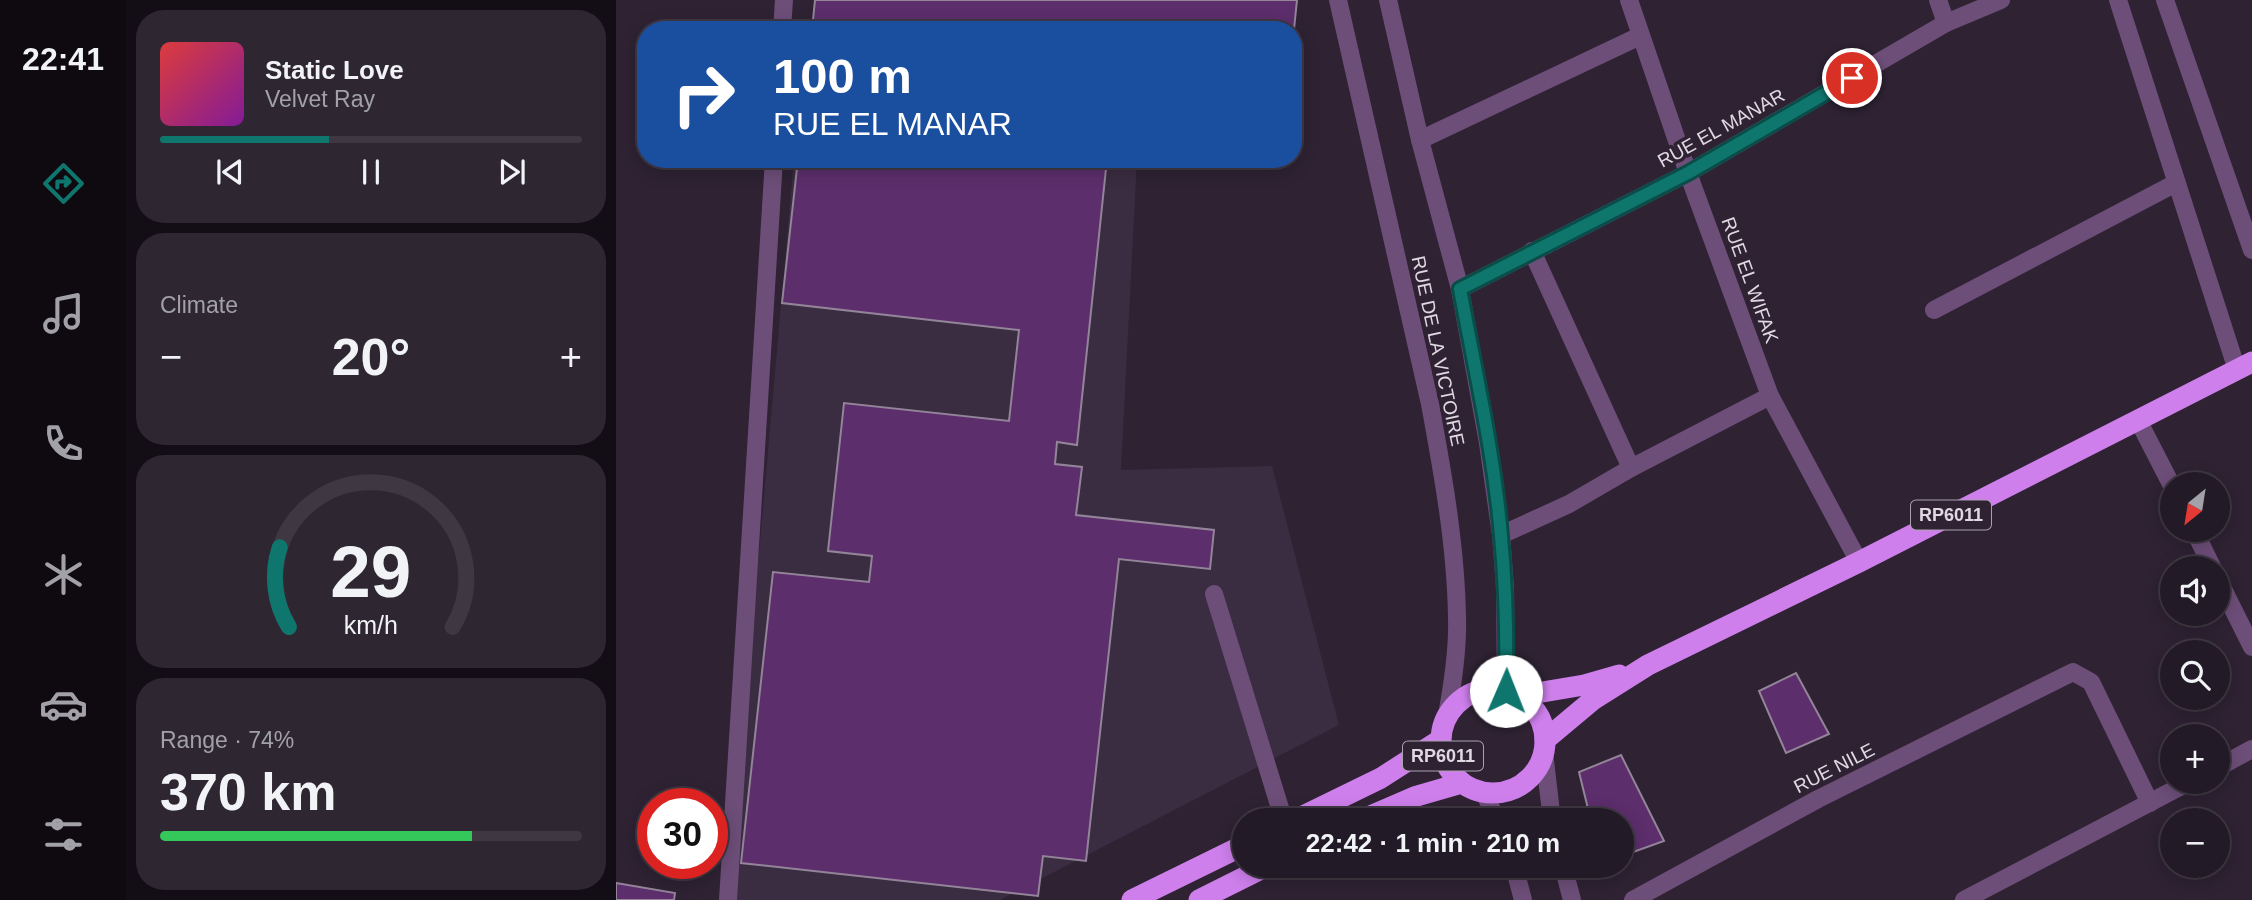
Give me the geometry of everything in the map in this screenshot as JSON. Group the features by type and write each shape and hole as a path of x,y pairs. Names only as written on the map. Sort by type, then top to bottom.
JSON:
{"highway":[{"name":"RP6011","path":"1648,665 1584,685 1512,693 1489,689 1472,693 1458,702 1447,715 1440,740 1443,756 1462,783 1484,792 1501,793 1517,788 1530,778 1539,765 1544,746 1594,699 1648,665 1859,562 2245,366"},
{"path":"1512,693 1529,704 1538,714 1543,726 1544,746"},
{"name":"RP6011","path":"1320,808 1381,778 1440,740"},
{"name":"RP6011","path":"1389,808 1417,796 1462,783"},
{"path":"1132,900 1232,851"},
{"path":"1199,900 1243,878"}],"street":[{"path":"783,21 784,0"},
{"name":"RUE DE LA VICTOIRE","path":"1338,0 1430,404 1441,465 1455,578 1457,621 1453,684 1447,715"},
{"name":"RUE DE LA VICTOIRE","path":"1388,0 1420,140 1460,289 1490,454 1501,535 1512,693"},
{"name":"RUE EL WIFAK","path":"1629,0 1688,173 1770,396 1859,562"},
{"path":"1938,0 1946,23"},
{"name":"RUE EL MANAR","path":"1460,289 1688,173 1946,23 2001,0"},
{"path":"2118,0 2176,183 2245,366"},
{"path":"2165,0 2252,250"},
{"path":"1420,140 1640,36"},
{"path":"728,900 773,168"},
{"path":"1934,310 2176,183"},
{"path":"1532,251 1631,468"},
{"path":"1501,535 1569,504 1631,468 1770,396"},
{"path":"2138,420 2165,472"},
{"path":"1214,594 1280,808"},
{"path":"2230,603 2252,647"},
{"name":"RUE NILE","path":"1633,900 1818,799 2073,672 2091,682 2150,803"},
{"path":"1544,746 1551,808"},
{"path":"2230,761 2252,749"},
{"path":"1484,792 1491,808"},
{"path":"1964,900 2167,794"},
{"path":"1517,878 1523,900"},
{"path":"1566,878 1572,900"}],"shaded area":[{"path":"793,168 1137,168 1121,470 1272,466 1339,725 1000,900 728,900"}],"building":[{"path":"815,0 1297,0 1295,21 813,21"},
{"path":"797,168 1106,168 1077,445 1057,442 1055,464 1082,467 1076,515 1214,530 1210,569 1119,559 1086,861 1043,856 1038,896 741,863 773,572 869,582 872,556 828,551 844,403 1009,421 1019,330 782,303"},
{"path":"1796,673 1829,734 1786,753 1759,691"},
{"path":"1621,755 1664,841 1634,852 1634,808 1588,808 1579,772"},
{"path":"616,883 675,893 674,900 616,900"}],"route":[{"path":"1506,691 1505,587 1496,489 1460,289 1688,173 1852,78"}]}
